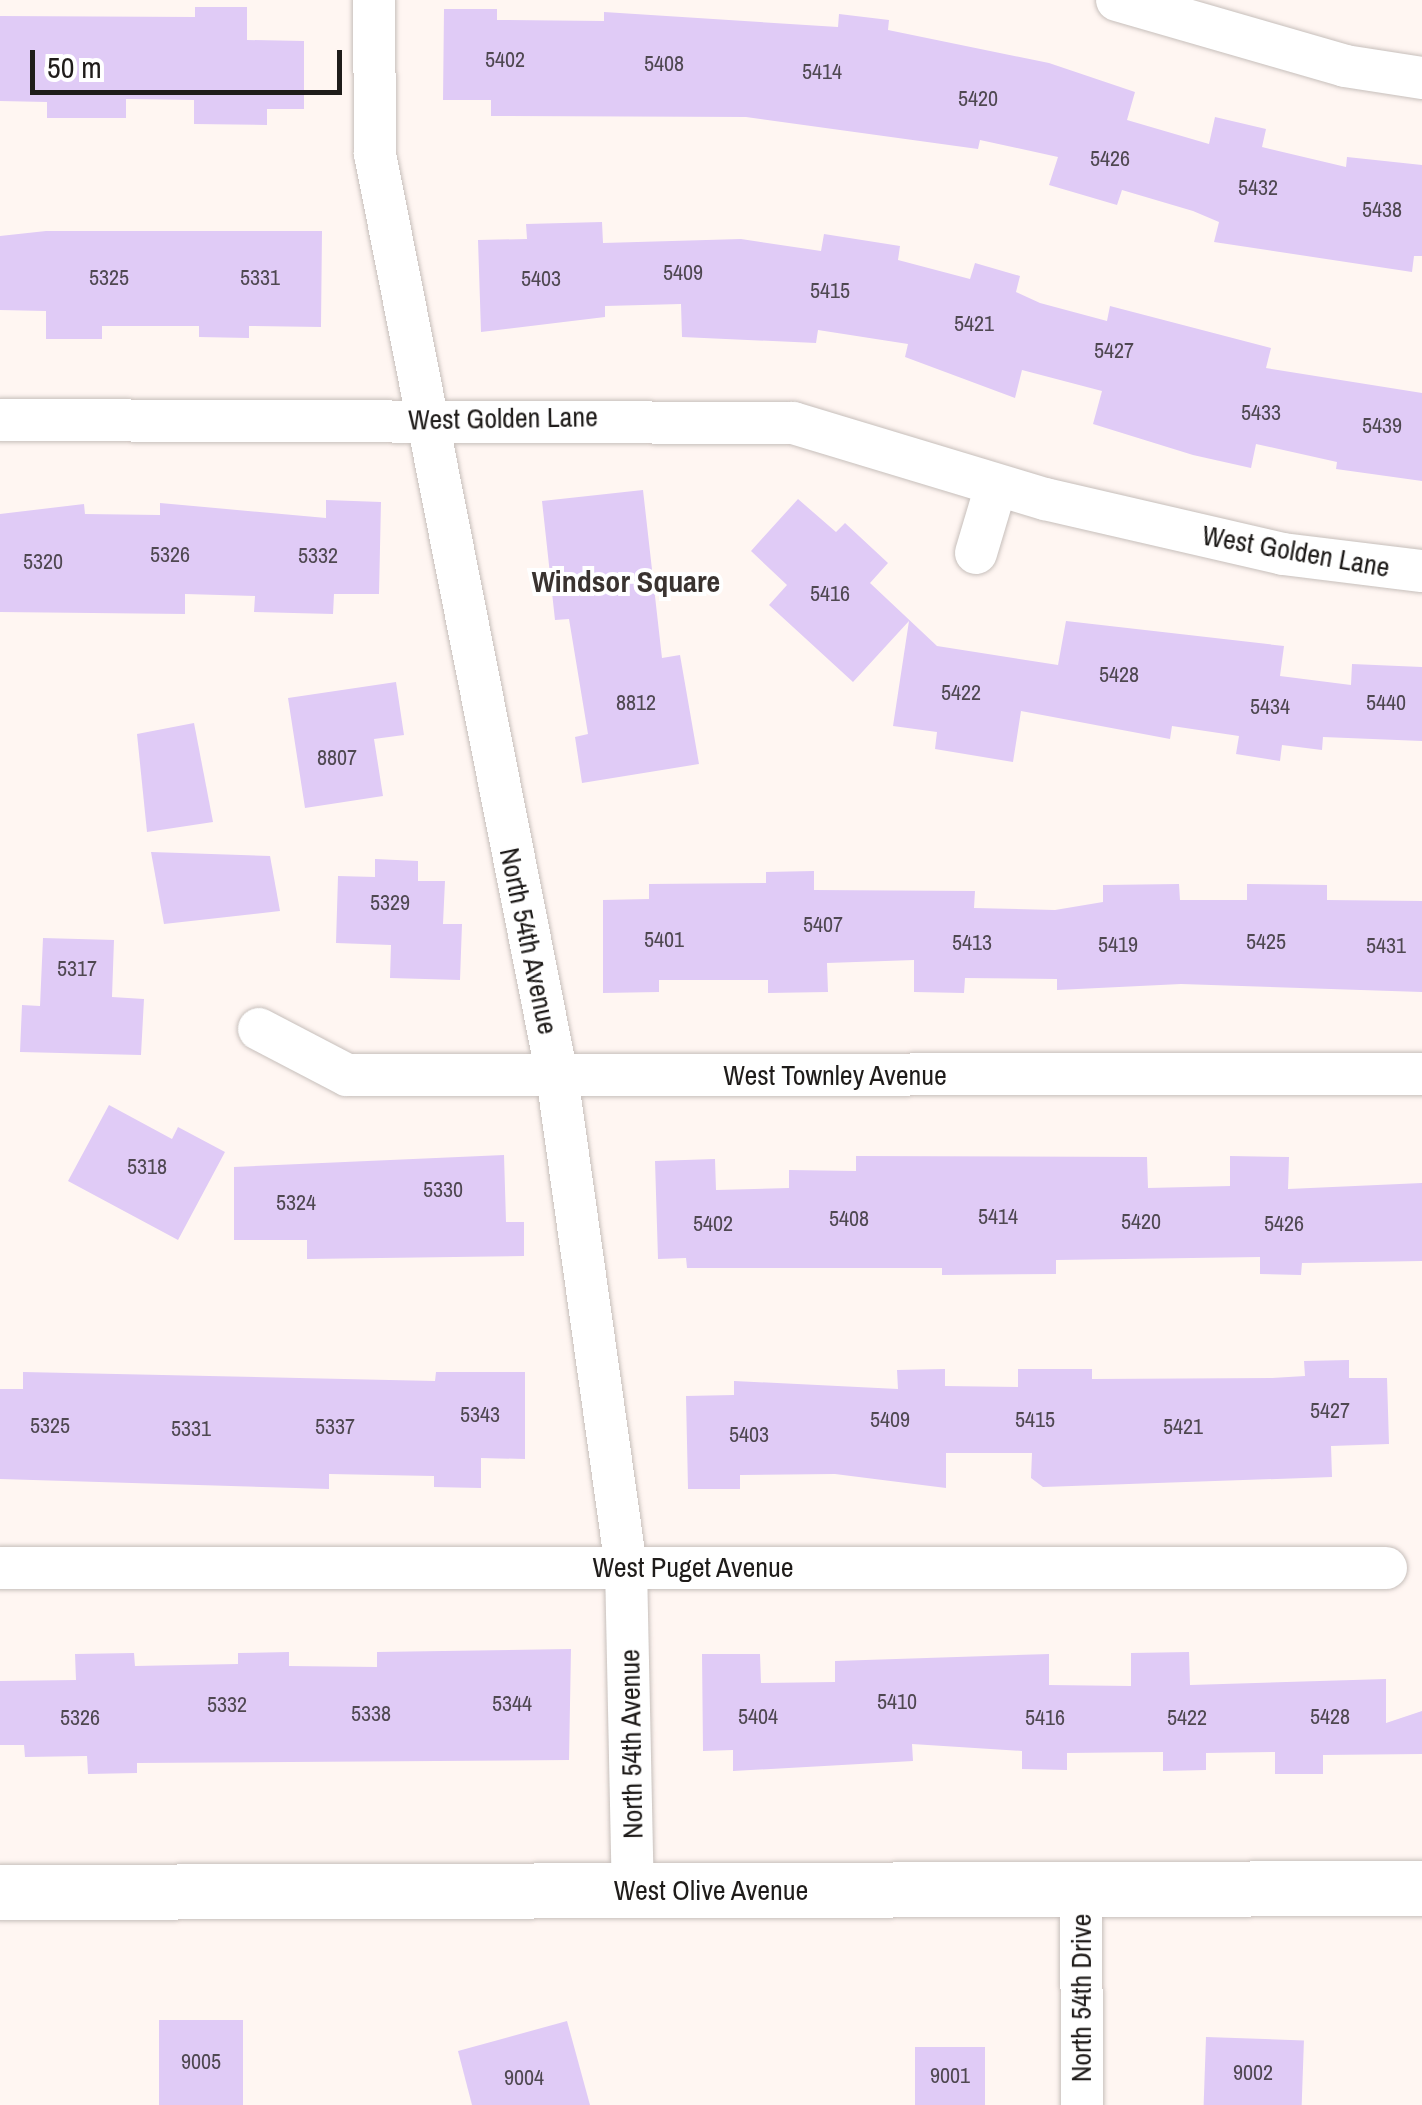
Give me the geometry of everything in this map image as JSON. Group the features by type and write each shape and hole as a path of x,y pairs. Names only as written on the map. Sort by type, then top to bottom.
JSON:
{"main road":[{"name":"West Olive Avenue","path":"0,1892 1422,1888"}],"street":[{"name":"North 54th Avenue","path":"374,0 375,154 423,418 557,1076 626,1566 633,1890"},
{"path":"1137,3 1422,78"},
{"name":"West Golden Lane","path":"0,420 423,418 793,423 996,486 1283,554 1422,571"},
{"path":"976,553 996,486"},
{"name":"West Townley Avenue","path":"259,1029 347,1075 1422,1074"},
{"name":"West Puget Avenue","path":"0,1568 1386,1568"},
{"name":"North 54th Drive","path":"1081,1891 1082,2105"}],"building":[{"path":"195,7 247,7 247,40 304,41 304,109 267,109 267,125 194,124 194,100 126,99 126,118 47,118 47,102 0,101 0,16 195,17"},
{"path":"444,9 497,9 497,20 604,21 604,12 838,27 839,14 889,20 888,30 1049,63 1135,92 1127,120 1209,144 1215,117 1266,129 1262,147 1346,167 1347,157 1422,165 1422,256 1414,256 1412,272 1214,242 1219,222 1122,190 1117,205 1049,185 1058,157 980,140 978,149 746,117 491,116 491,100 443,100"},
{"path":"602,222 603,243 741,239 821,251 824,234 900,246 898,260 970,279 975,263 1020,276 1016,292 1040,303 1107,321 1110,306 1271,348 1266,368 1422,393 1422,481 1336,469 1337,462 1256,444 1251,468 1193,455 1093,424 1102,391 1022,370 1015,398 905,357 908,344 818,330 816,343 682,337 681,304 605,306 605,317 481,332 478,240 527,239 526,224"},
{"path":"46,231 322,231 321,327 249,326 249,338 199,337 199,326 102,326 102,339 46,339 46,311 0,310 0,236"},
{"path":"643,490 662,658 680,655 699,764 582,783 575,737 588,734 569,619 555,620 542,501"},
{"path":"798,499 836,532 845,523 888,563 870,583 937,646 1058,665 1066,621 1284,646 1280,676 1351,685 1352,664 1422,667 1422,741 1323,737 1322,750 1282,745 1280,761 1236,754 1239,736 1172,726 1170,739 1021,711 1013,762 935,749 937,732 893,726 909,621 853,682 769,605 787,585 751,551"},
{"path":"326,500 381,502 379,594 334,594 333,614 254,612 255,596 185,594 185,614 0,612 0,514 84,504 85,514 160,515 160,503 326,518"},
{"path":"396,682 404,735 374,739 383,796 305,808 288,698"},
{"path":"194,723 213,822 147,832 137,734"},
{"path":"151,852 270,856 280,911 164,924"},
{"path":"375,859 418,861 418,881 445,881 443,924 462,924 460,980 390,978 391,945 336,943 338,876 375,877"},
{"path":"814,871 814,890 975,891 974,908 1055,910 1103,902 1103,885 1179,884 1180,900 1247,900 1247,884 1327,885 1327,900 1422,901 1422,992 1181,984 1057,990 1057,979 965,978 964,993 914,992 914,960 827,963 828,992 768,993 768,980 659,980 659,992 603,993 603,900 649,899 649,884 766,883 766,872"},
{"path":"43,938 114,940 112,997 144,999 141,1055 20,1052 22,1005 40,1006"},
{"path":"109,1105 172,1139 178,1127 225,1152 178,1240 68,1181"},
{"path":"504,1155 506,1222 524,1222 524,1256 307,1259 307,1240 234,1240 234,1167"},
{"path":"856,1156 1147,1157 1148,1188 1230,1186 1230,1156 1289,1157 1288,1189 1422,1183 1422,1261 1302,1263 1301,1275 1260,1274 1260,1257 1056,1260 1056,1274 942,1275 942,1268 687,1268 686,1258 658,1259 655,1161 715,1159 716,1190 789,1188 789,1170 856,1171"},
{"path":"1349,1360 1349,1378 1387,1378 1389,1444 1331,1446 1332,1477 1043,1487 1031,1478 1032,1453 946,1453 946,1488 835,1474 740,1475 740,1489 688,1489 686,1396 734,1395 734,1381 898,1389 897,1370 945,1369 945,1386 1018,1387 1018,1369 1092,1369 1092,1379 1272,1378 1305,1376 1304,1361"},
{"path":"23,1372 435,1381 436,1372 525,1372 525,1459 481,1458 481,1488 434,1487 434,1476 329,1474 329,1489 0,1479 0,1389 23,1389"},
{"path":"571,1649 569,1760 137,1763 137,1773 88,1774 87,1756 25,1757 24,1745 0,1745 0,1681 76,1680 75,1654 134,1653 135,1666 238,1664 238,1653 289,1652 289,1666 377,1667 377,1652"},
{"path":"1189,1652 1190,1685 1386,1679 1386,1723 1422,1711 1422,1754 1323,1755 1323,1774 1275,1774 1275,1752 1206,1753 1206,1770 1163,1771 1163,1752 1067,1753 1067,1770 1022,1769 1022,1751 912,1744 913,1761 733,1771 733,1750 703,1751 702,1654 760,1654 761,1683 835,1682 835,1661 1049,1654 1049,1685 1131,1686 1131,1653"},
{"path":"159,2020 243,2020 243,2105 159,2105"},
{"path":"567,2021 590,2105 472,2105 458,2051"},
{"path":"1206,2037 1304,2040 1302,2105 1204,2105"},
{"path":"915,2047 985,2047 985,2105 915,2105"}],"district":[{"name":"Windsor Square","path":"626,581"}]}
